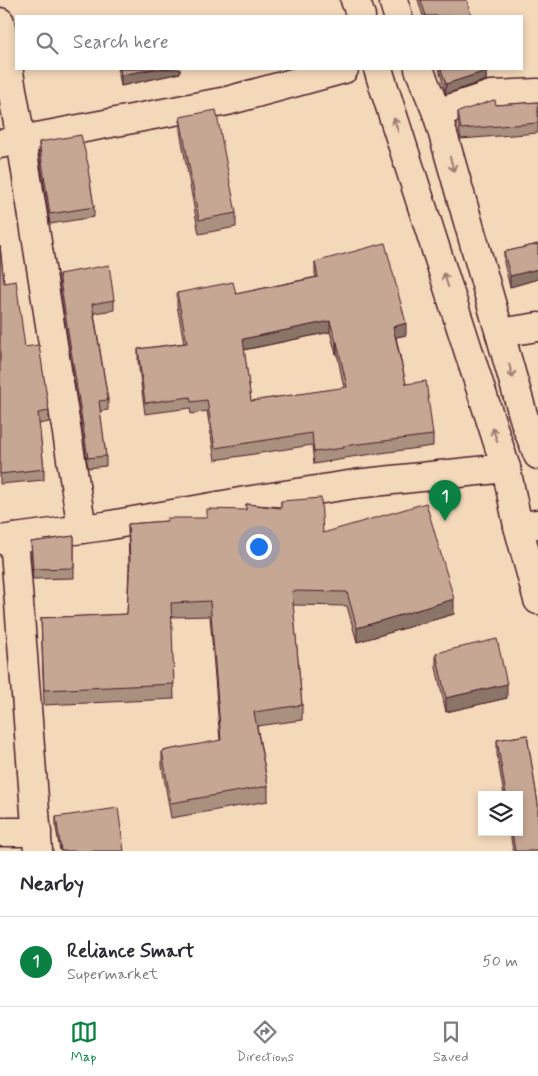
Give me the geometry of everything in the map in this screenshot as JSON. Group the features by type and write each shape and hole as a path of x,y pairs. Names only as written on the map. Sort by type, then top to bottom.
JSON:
{"main road":[{"path":"355,0 361,15"},
{"path":"393,0 398,15"},
{"path":"0,22 10,142 82,529"},
{"path":"10,142 228,101 340,70"},
{"path":"378,70 506,468 528,525 538,600"},
{"path":"419,70 437,113 526,425 538,455"},
{"path":"437,113 492,95 538,93"},
{"path":"500,333 538,327"},
{"path":"0,832 38,841 7,539 82,529 355,484 506,468"}],"building":[{"path":"421,0 467,0 471,15 426,15"},
{"path":"120,70 148,70 121,75"},
{"path":"441,70 486,70 486,71 446,84"},
{"path":"495,100 496,105 538,102 538,123 461,129 458,112"},
{"path":"216,110 236,213 199,220 180,117"},
{"path":"81,135 89,168 94,207 50,214 39,142"},
{"path":"385,243 406,323 393,327 406,384 426,381 433,435 343,446 344,448 314,452 312,433 215,448 207,400 191,402 190,397 145,403 138,349 187,343 177,293 233,282 236,294 318,277 315,262","holes":["330,321 347,387 251,401 243,339"]},
{"path":"538,244 538,269 510,276 504,252"},
{"path":"0,246 4,283 16,281 25,347 39,345 49,411 38,413 44,469 0,474"},
{"path":"109,265 114,300 92,304 108,400 99,401 106,456 88,458 59,274"},
{"path":"321,498 323,533 426,503 454,599 357,628 347,592 292,591 302,705 254,712 268,786 171,803 162,751 221,740 210,601 171,603 174,684 44,690 41,618 127,614 130,559 128,524 167,521 167,518 207,518 207,509 246,510 246,504 281,508 281,501"},
{"path":"74,536 74,568 33,569 31,542"},
{"path":"497,639 507,684 446,698 436,653"},
{"path":"527,735 538,804 538,851 515,851 513,836 523,836 523,791 505,791 497,740"},
{"path":"118,808 124,851 61,851 56,817"}],"place":[{"name":"Reliance Smart","path":"445,521"}]}
